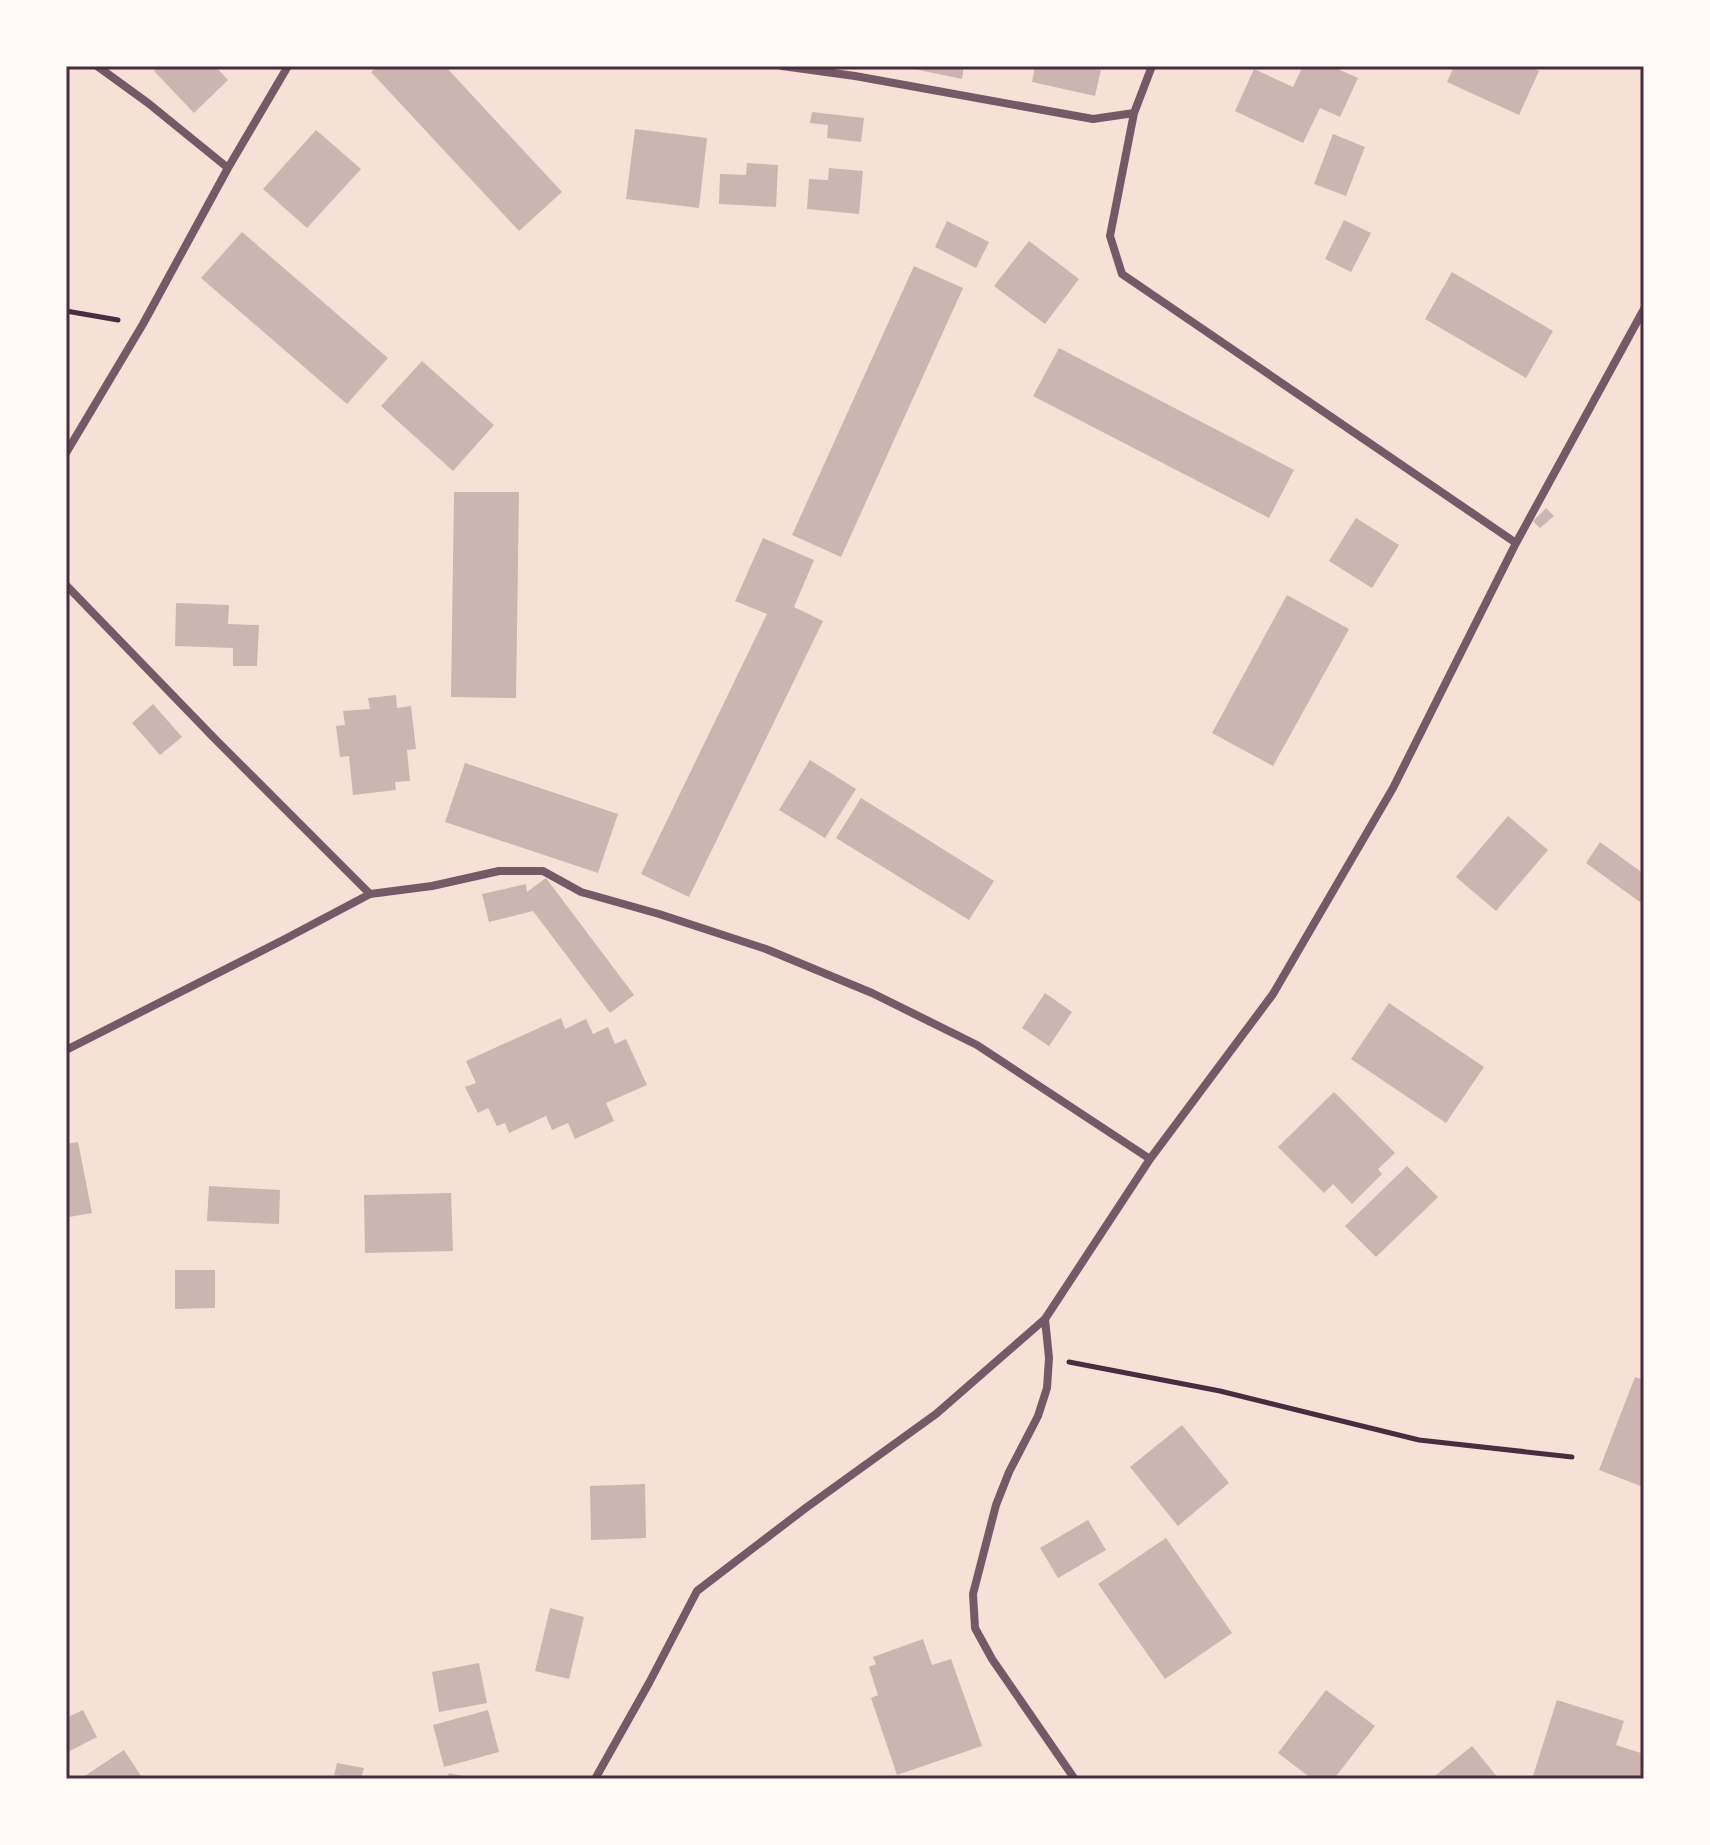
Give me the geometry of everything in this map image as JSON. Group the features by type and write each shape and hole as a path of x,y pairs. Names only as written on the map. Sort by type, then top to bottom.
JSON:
{"street":[{"path":"97,66 228,168"},
{"path":"66,453 143,324 288,66"},
{"path":"782,66 855,76 1093,119 1134,113"},
{"path":"1152,66 1134,113 1110,236 1122,274 1516,543"},
{"path":"595,1779 697,1591 936,1414 1045,1319 1150,1159 1273,994 1393,788 1516,543 1644,309"},
{"path":"66,585 370,894"},
{"path":"66,1050 370,894 432,886 499,871 543,871 581,892 766,949 872,993 977,1045 1150,1159"},
{"path":"1045,1319 1049,1358 1047,1388 1038,1416 996,1505 973,1594 973,1605 975,1628 992,1659 1074,1778"}],"path":[{"path":"66,311 143,324"},
{"path":"1049,1358 1220,1391 1419,1440 1572,1457"}],"building":[{"path":"159,66 215,66 228,80 194,113 154,71"},
{"path":"378,66 445,66 562,192 519,231 371,72"},
{"path":"905,66 964,66 962,79"},
{"path":"1035,66 1083,66 1101,70 1095,96 1032,82"},
{"path":"1303,66 1331,66 1358,78 1340,117 1320,108 1303,143 1235,111 1254,69 1293,87"},
{"path":"1454,66 1528,66 1539,71 1519,115 1447,82"},
{"path":"812,112 864,118 861,142 827,138 828,125 810,123"},
{"path":"635,129 707,138 699,208 626,199"},
{"path":"316,130 361,169 307,228 263,189"},
{"path":"1333,134 1365,147 1346,196 1314,184"},
{"path":"747,163 778,165 776,207 719,204 720,174 746,175"},
{"path":"829,168 863,171 859,214 807,209 809,179 828,180"},
{"path":"1344,220 1371,233 1351,272 1325,259"},
{"path":"947,221 989,242 976,268 935,247"},
{"path":"242,232 388,358 347,404 201,278"},
{"path":"1029,241 1079,279 1045,324 994,286"},
{"path":"914,266 963,288 841,557 792,535"},
{"path":"1452,272 1553,331 1526,378 1425,319"},
{"path":"1059,348 1294,470 1269,518 1033,396"},
{"path":"422,361 494,425 453,471 381,406"},
{"path":"454,492 519,492 516,698 451,697"},
{"path":"1546,508 1554,516 1540,528 1533,521"},
{"path":"1356,518 1399,545 1372,588 1329,561"},
{"path":"763,538 814,560 794,607 823,621 689,897 641,874 767,614 735,601"},
{"path":"1287,595 1349,629 1273,766 1212,733"},
{"path":"176,603 229,605 228,624 259,625 257,666 233,666 233,648 175,646"},
{"path":"396,695 397,708 411,706 416,749 407,750 410,781 395,782 396,790 353,795 349,756 340,757 336,726 345,725 343,711 370,709 368,698"},
{"path":"153,704 182,737 160,755 132,723"},
{"path":"810,760 856,789 825,838 779,810"},
{"path":"465,763 618,814 598,873 445,822"},
{"path":"861,798 994,881 969,920 836,838"},
{"path":"1508,816 1548,850 1496,911 1456,877"},
{"path":"1600,842 1644,874 1644,905 1586,863"},
{"path":"546,878 634,995 610,1013 533,911 489,922 482,894 526,884 527,892"},
{"path":"1045,993 1072,1012 1049,1046 1022,1028"},
{"path":"1389,1003 1484,1067 1446,1123 1351,1059"},
{"path":"561,1018 565,1029 586,1019 593,1034 608,1027 615,1044 626,1039 647,1085 606,1103 614,1121 575,1139 568,1123 552,1130 546,1116 509,1133 505,1123 497,1126 488,1108 478,1113 465,1087 476,1083 466,1061"},
{"path":"1334,1092 1395,1153 1378,1169 1382,1174 1352,1204 1333,1184 1324,1193 1278,1147"},
{"path":"78,1142 92,1213 69,1217 66,1144"},
{"path":"1407,1166 1438,1197 1376,1257 1345,1226"},
{"path":"209,1186 280,1190 279,1224 207,1221"},
{"path":"451,1193 453,1251 365,1253 364,1195"},
{"path":"175,1270 215,1270 215,1308 175,1309"},
{"path":"1635,1377 1644,1380 1643,1487 1599,1470"},
{"path":"1182,1425 1229,1483 1178,1526 1130,1467"},
{"path":"645,1484 646,1538 591,1540 590,1486"},
{"path":"1088,1520 1106,1550 1058,1578 1040,1548"},
{"path":"1166,1538 1232,1633 1165,1679 1098,1584"},
{"path":"550,1608 584,1617 569,1679 535,1671"},
{"path":"923,1639 932,1665 951,1659 982,1746 897,1775 871,1698 878,1695 869,1667 876,1664 873,1657"},
{"path":"479,1663 487,1703 439,1712 432,1672"},
{"path":"1326,1690 1375,1726 1334,1779 1312,1779 1278,1753"},
{"path":"1557,1700 1624,1721 1616,1745 1644,1754 1644,1779 1532,1779"},
{"path":"83,1710 97,1737 66,1753 66,1718"},
{"path":"488,1710 499,1752 444,1767 433,1725"},
{"path":"1472,1746 1499,1779 1431,1779"},
{"path":"124,1750 143,1779 80,1779"},
{"path":"337,1763 364,1768 361,1779 340,1779 340,1776 334,1775"},
{"path":"449,1773 470,1778 470,1779 447,1779"}]}
